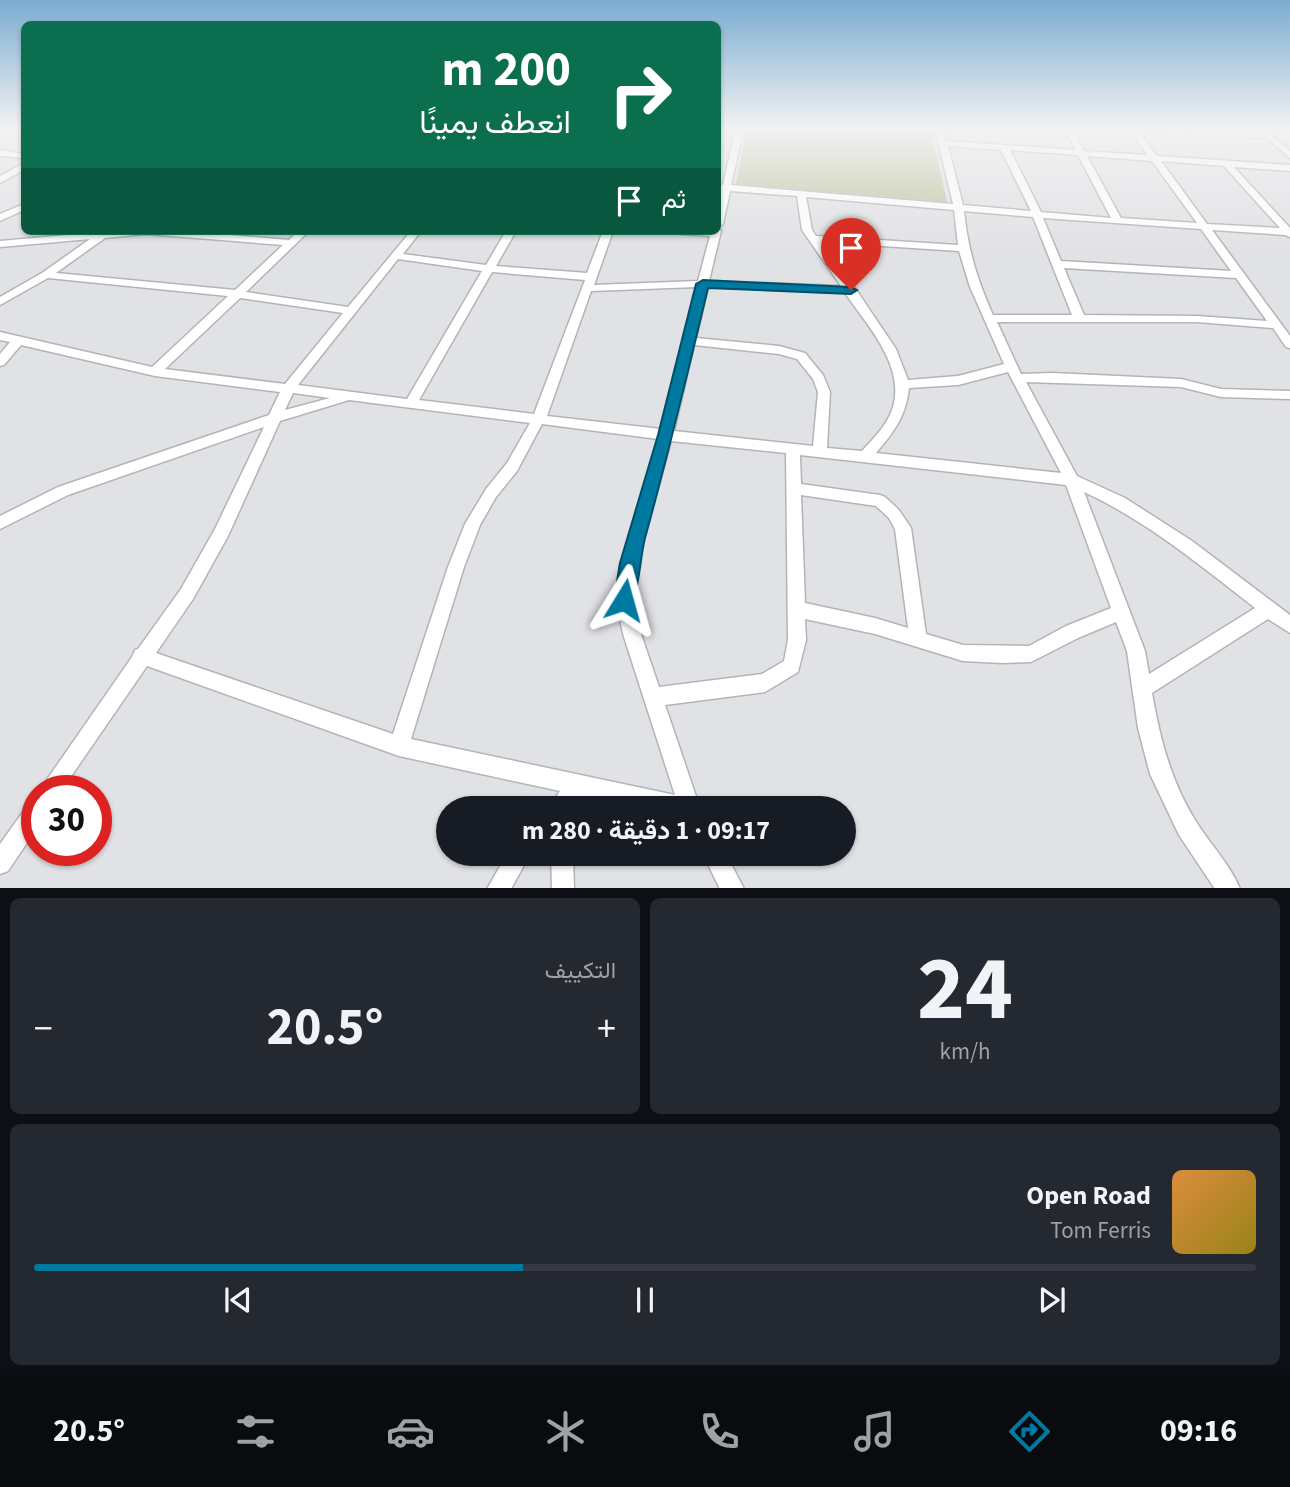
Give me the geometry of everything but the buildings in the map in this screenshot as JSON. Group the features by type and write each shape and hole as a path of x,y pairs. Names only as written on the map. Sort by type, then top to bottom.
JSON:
{"street":[{"path":"0,180 19,169"},
{"path":"727,169 722,187 1289,233"},
{"path":"949,169 959,208 963,248 975,287 1014,372 1072,480 1136,651 1148,728 1160,774 1187,827 1229,888"},
{"path":"1015,169 1037,214 1079,317"},
{"path":"1090,169 1118,221"},
{"path":"1162,169 1290,344"},
{"path":"1232,169 1289,233"},
{"path":"801,194 803,216 813,239 890,349 903,384 900,407 890,428 865,457"},
{"path":"0,218 21,208"},
{"path":"0,244 86,235"},
{"path":"0,302 46,275 102,235"},
{"path":"225,235 292,243"},
{"path":"155,372 300,235"},
{"path":"60,775 187,594 222,531 277,417 288,388 413,235"},
{"path":"411,403 509,235"},
{"path":"399,746 456,567 473,524 491,493 512,467 539,418 607,235"},
{"path":"685,796 624,600 629,563 666,435 715,235"},
{"path":"813,239 963,248"},
{"path":"396,256 590,282 851,290"},
{"path":"1058,264 1238,275"},
{"path":"46,275 239,294 349,311"},
{"path":"989,318 1197,319 1275,325"},
{"path":"0,336 155,372 666,435 1072,480 1120,502 1186,546 1290,625"},
{"path":"0,362 18,340"},
{"path":"689,341 779,350 802,356 820,378 824,392 820,452"},
{"path":"903,384 931,384 1014,372 1053,377 1170,382 1199,386 1221,393 1290,395"},
{"path":"0,523 63,491 277,417 351,396"},
{"path":"653,697 765,683 792,666 797,640 796,489 793,449"},
{"path":"796,489 880,501 894,513 903,528 918,639"},
{"path":"796,609 875,625 963,653 1031,654 1072,632 1122,612"},
{"path":"1143,688 1269,609"},
{"path":"141,656 399,746 624,796"},
{"path":"569,796 576,787"},
{"path":"0,863 21,833"},
{"path":"498,888 512,866"},
{"path":"562,866 563,888"},
{"path":"721,866 733,888"}],"green space":[{"path":"739,169 940,169 947,202 736,184"}],"route":[{"path":"624,600 629,563 666,435 703,284 851,290"}]}
